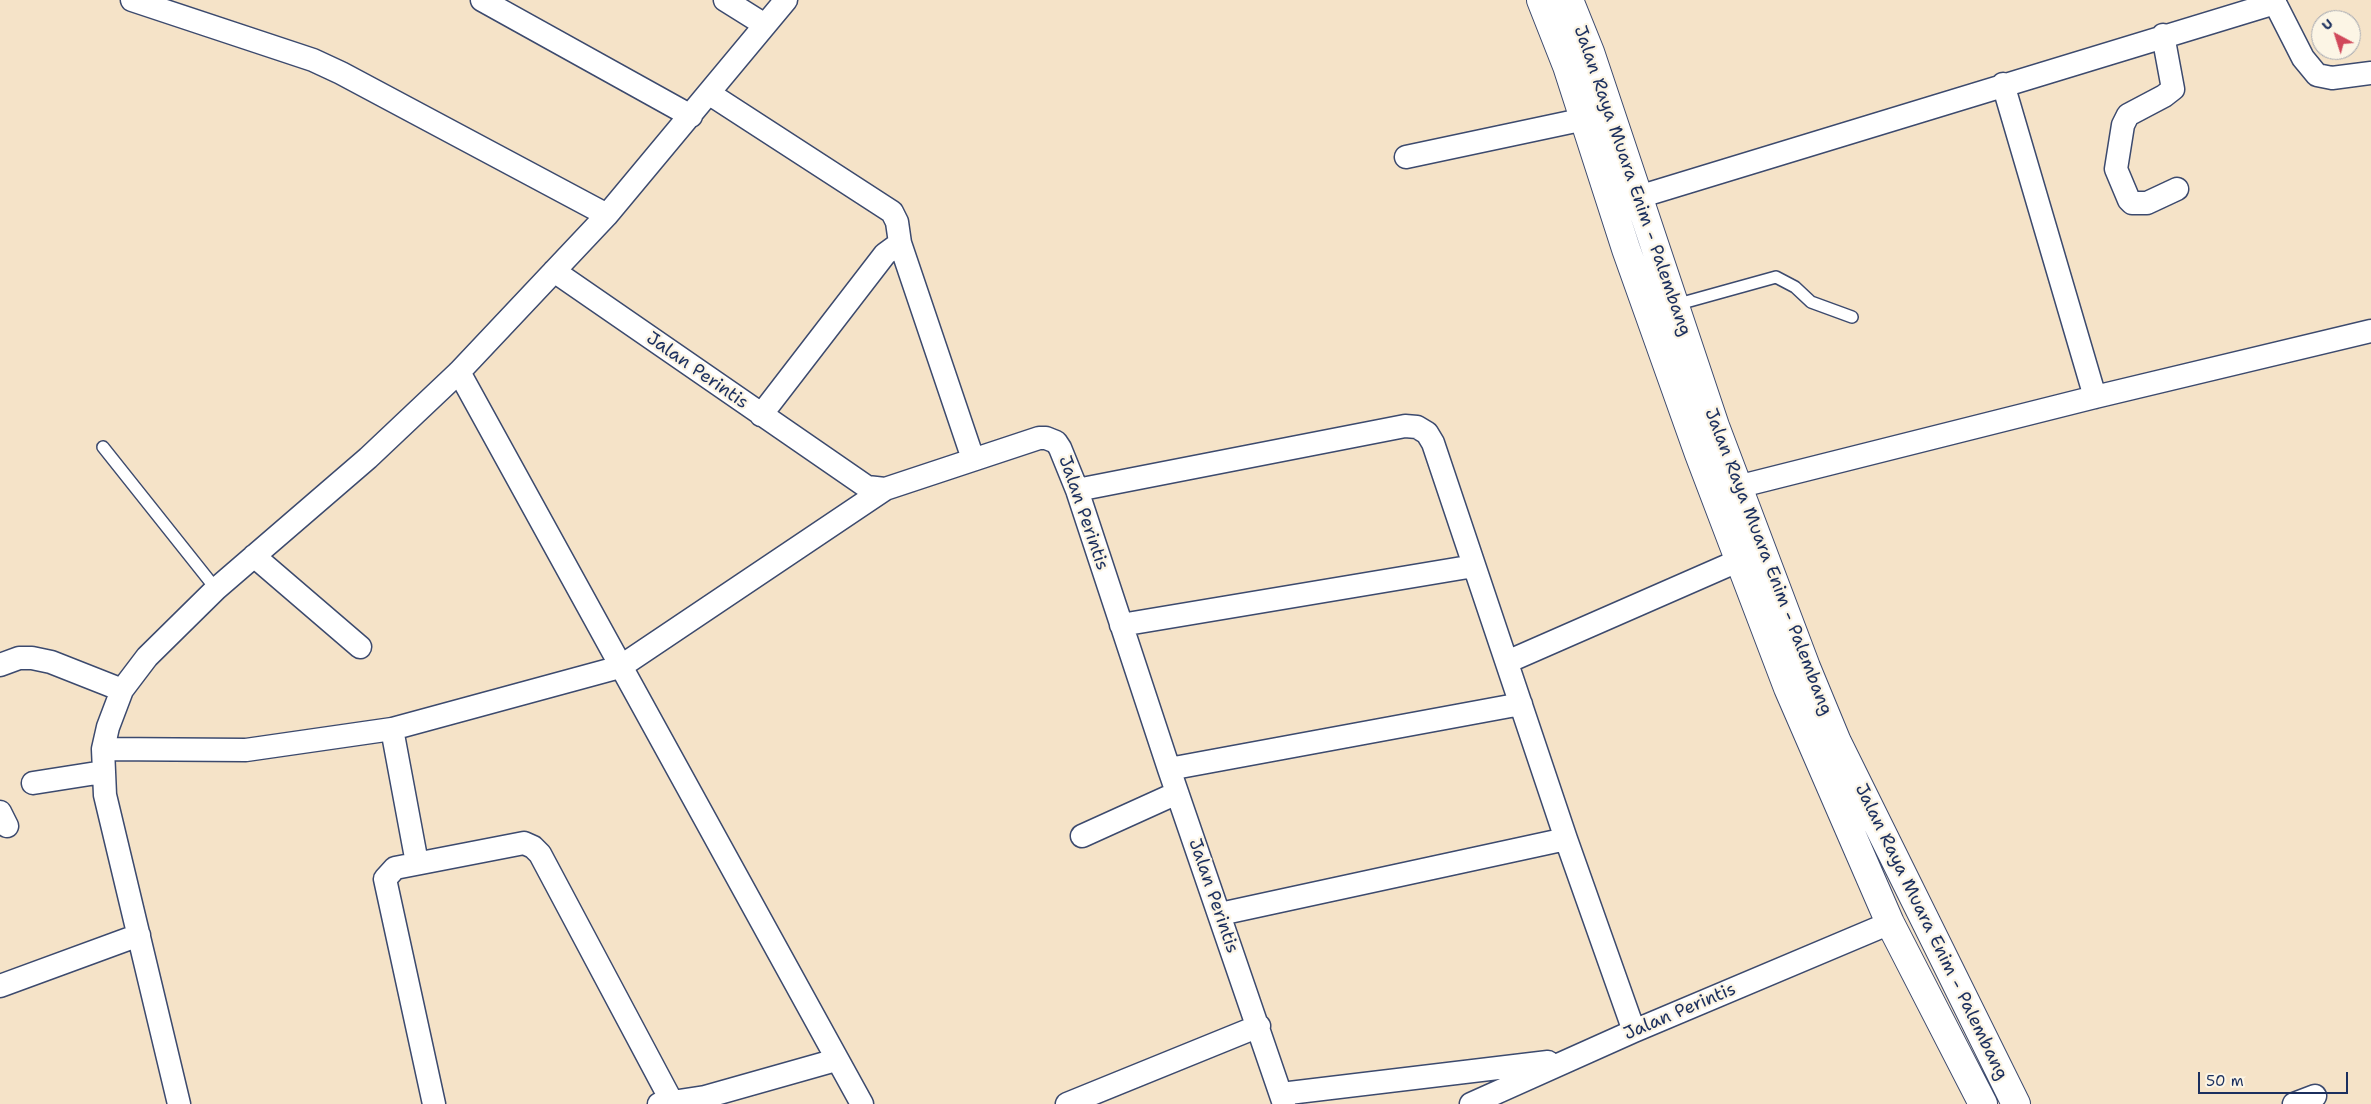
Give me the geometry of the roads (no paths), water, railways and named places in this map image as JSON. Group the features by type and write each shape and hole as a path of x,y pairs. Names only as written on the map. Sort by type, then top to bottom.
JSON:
{"main road":[{"name":"Jalan Raya Muara Enim - Palembang","path":"1542,0 1585,119 1612,205 1699,454 1788,688 1890,923 1982,1104"},
{"name":"Jalan Raya Muara Enim - Palembang","path":"1569,0 1590,52 1737,487 1837,742 2016,1104"},
{"path":"1914,970 1942,953"}],"street":[{"path":"132,0 313,60 607,214"},
{"path":"482,0 691,116"},
{"path":"725,0 765,25"},
{"path":"179,1104 105,795 102,772 103,749 108,727 122,690 147,657 216,589 368,458 459,372 607,214 710,94 786,0"},
{"path":"1612,205 2275,1 2303,58 2317,75 2332,78 2371,73"},
{"path":"2163,35 2173,89 2164,96 2128,115 2123,126 2116,169 2132,203 2147,202 2177,189"},
{"path":"2003,84 2095,397"},
{"path":"710,94 888,208 897,222 900,243 973,459"},
{"path":"1406,157 1585,119"},
{"path":"761,415 885,254 900,243"},
{"name":"Jalan Perintis","path":"554,271 857,482 876,490 885,489 973,459 1046,438 1056,442 1077,490 1169,769 1259,1026 1282,1099"},
{"path":"1737,487 2095,397 2371,331"},
{"path":"459,372 836,1060 862,1104"},
{"path":"1077,490 1411,426 1426,433 1434,442 1566,839 1634,1031"},
{"path":"103,749 246,750 392,729 620,667 885,489"},
{"path":"254,556 360,647"},
{"path":"1507,662 1740,560"},
{"path":"1121,625 1474,566"},
{"path":"0,664 19,658 32,658 50,662 122,690"},
{"path":"1169,769 1521,704"},
{"path":"392,729 418,863"},
{"path":"33,783 102,772"},
{"path":"1082,836 1178,793"},
{"path":"1220,914 1566,839"},
{"path":"434,1104 386,885 387,875 392,870 418,863 520,843 529,845 536,850 665,1103 707,1101 836,1060"},
{"name":"Jalan Perintis","path":"1471,1104 1634,1031 1890,923"},
{"path":"0,986 139,935"},
{"path":"1067,1104 1259,1026"},
{"path":"1282,1099 1571,1060"},
{"path":"2294,1104 2315,1096"}],"lane":[{"path":"1675,305 1776,277 1795,287 1811,302 1852,317"},
{"path":"103,447 216,589"}]}
